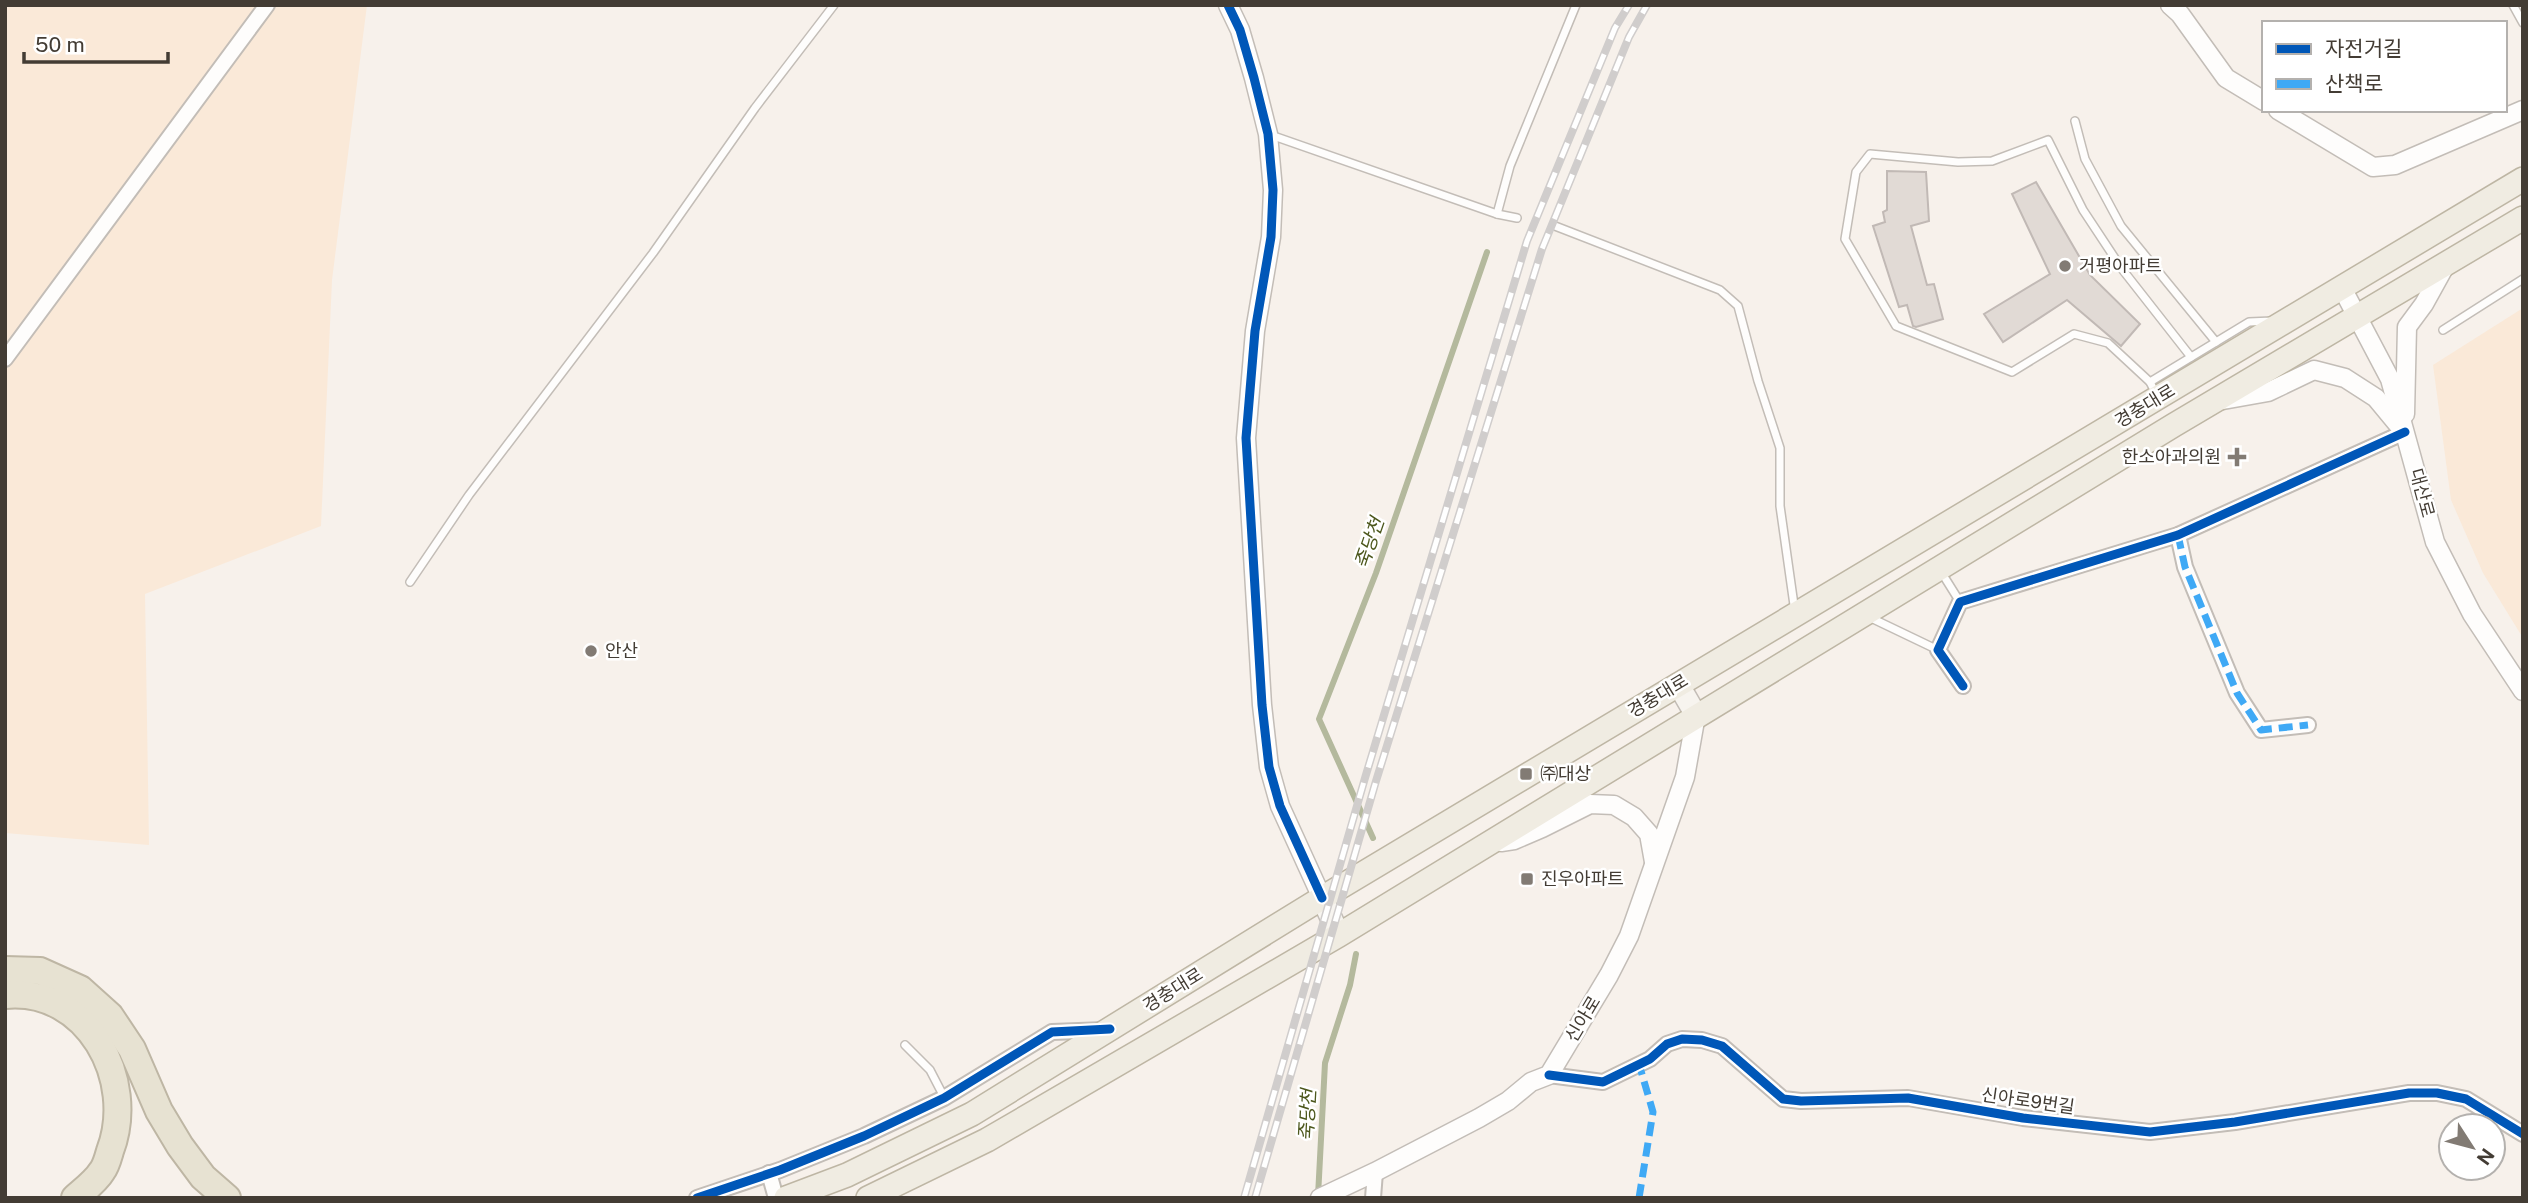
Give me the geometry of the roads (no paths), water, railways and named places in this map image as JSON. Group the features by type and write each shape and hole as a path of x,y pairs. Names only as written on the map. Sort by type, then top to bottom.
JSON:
{"highway":[{"path":"5,970 40,971 80,989 110,1016 132,1049 159,1111 180,1146 203,1177 227,1198"},
{"path":"5,995 23,993 57,1003 88,1027 109,1060 118,1098 116,1134 103,1171 75,1198"}],"main road":[{"name":"경충대로","path":"786,1198 847,1175 972,1114 1322,898 1795,614 2154,390 2284,321 2523,179"},
{"name":"경충대로","path":"868,1198 998,1133 1339,935 2174,425 2523,218"},
{"path":"1678,684 1696,715"},
{"path":"1322,898 1339,935"}],"street":[{"path":"5,359 267,5"},
{"path":"1228,5 1240,30 1268,134 1273,190 1271,237 1255,331 1246,438 1262,705 1269,767 1280,806 1322,898"},
{"path":"2170,5 2180,14 2226,78 2262,100"},
{"path":"2281,112 2373,167 2395,165 2523,110"},
{"path":"2405,432 2407,327 2424,304 2445,266"},
{"name":"대산로","path":"2342,286 2390,379 2435,542 2472,614 2523,691"},
{"path":"2215,401 2268,392 2314,370 2345,378 2376,398 2405,432"},
{"path":"2154,390 2174,425"},
{"path":"1963,686 1938,650 1959,602 2178,535 2405,432"},
{"path":"2178,535 2185,568 2237,694 2261,730 2308,725"},
{"name":"신아로","path":"1549,1076 1629,936 1685,777 1696,715"},
{"path":"1490,843 1514,839 1532,832 1590,804 1614,805 1634,817 1649,834 1654,866"},
{"path":"697,1198 864,1136 944,1098 1052,1032 1110,1029"},
{"name":"신아로9번길","path":"1549,1076 1603,1082 1650,1059 1667,1044 1682,1039 1702,1040 1721,1046 1783,1099 1801,1101 1908,1098 2022,1118 2150,1132 2235,1122 2409,1093 2437,1093 2466,1100 2523,1134"},
{"path":"1320,1198 1375,1172 1508,1101 1531,1082 1549,1076"},
{"path":"1373,1198 1375,1172"},
{"path":"768,1173 776,1198"}],"lane":[{"path":"410,582 469,495 653,253 755,108 834,5"},
{"path":"1497,214 1510,166 1576,5"},
{"path":"2513,5 2523,23"},
{"path":"2075,121 2085,159 2121,226 2216,342"},
{"path":"1268,134 1497,214 1517,218"},
{"path":"2191,357 2123,269 2083,211 2048,140 1992,161 1958,162 1870,154 1856,172 1845,239 1896,326 2012,372 2074,334 2108,343 2154,390 2191,357 2249,322 2284,321"},
{"path":"1555,226 1720,290 1738,306 1758,381 1780,447 1780,506 1795,614"},
{"path":"2443,330 2523,279"},
{"path":"1940,570 1959,602"},
{"path":"1864,615 1938,650"},
{"path":"905,1045 930,1070 944,1098"}],"waterway":[{"name":"죽당천","path":"1373,838 1319,719 1376,573 1487,252"},
{"name":"죽당천","path":"1318,1196 1325,1063 1350,985 1356,954"}],"railway":[{"path":"1244,1198 1365,778 1527,241 1615,28 1629,5"},
{"path":"1255,1198 1376,781 1542,249 1629,37 1647,5"}],"place":[{"name":"거평아파트","path":"2065,266"},
{"name":"한소아과의원","path":"2237,457"},
{"name":"안산","path":"591,651"},
{"name":"㈜대상","path":"1526,774"},
{"name":"진우아파트","path":"1527,879"}]}
